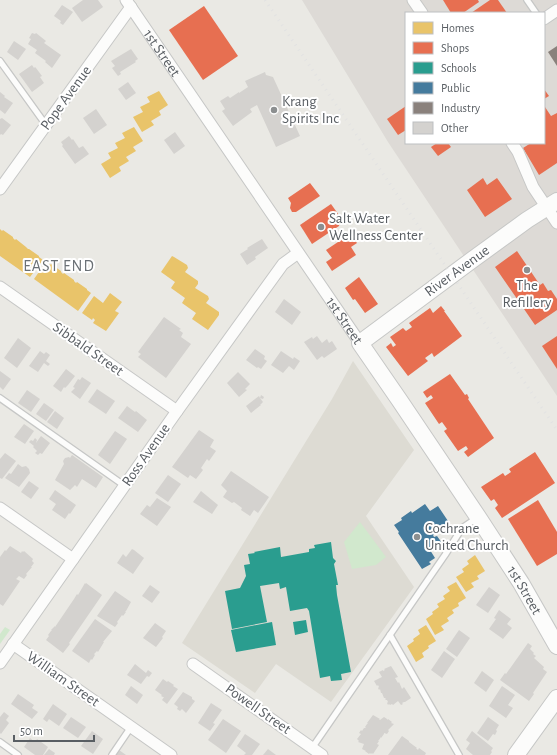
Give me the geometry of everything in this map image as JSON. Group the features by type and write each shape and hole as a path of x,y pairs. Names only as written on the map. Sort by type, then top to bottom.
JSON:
{"street":[{"path":"413,0 421,12"},
{"name":"Pope Avenue","path":"0,189 123,18 128,3"},
{"name":"1st Street","path":"128,3 478,517 521,583 557,646"},
{"path":"545,18 557,10"},
{"path":"513,144 518,152 533,187 552,204 557,223"},
{"name":"River Avenue","path":"360,343 462,267 552,204"},
{"name":"Ross Avenue","path":"0,663 282,264 298,253"},
{"name":"Sibbald Street","path":"0,287 177,411"},
{"path":"0,508 73,559"},
{"name":"William Street","path":"13,644 171,755"},
{"name":"Powell Street","path":"193,664 322,755"},
{"path":"516,755 557,698"}],"lane":[{"path":"527,0 535,12"},
{"path":"0,61 46,125"},
{"path":"0,398 125,486"},
{"path":"312,748 462,528 478,517"},
{"path":"390,635 459,755"},
{"path":"112,755 131,727"},
{"path":"0,742 18,755"}],"shaded area":[{"path":"302,0 557,0 557,396 388,142"},
{"path":"353,361 414,450 366,516 414,587 331,702 276,664 255,693 182,643 332,399"}],"green space":[{"path":"360,522 386,557 376,565 352,569 344,542"},
{"path":"5,627 10,630 0,644 0,634"}],"building: Homes":[{"path":"159,91 168,105 159,111 161,115 151,121 154,125 142,132 133,117 143,112 140,107 150,102 147,97"},
{"path":"134,127 143,141 133,147 136,151 126,157 129,161 119,167 121,171 110,178 101,164 111,158 108,153 118,148 115,143 125,138 122,133"},
{"path":"0,229 13,237 15,240 16,239 43,260 30,277 0,256"},
{"path":"172,256 187,265 188,268 185,272 198,281 195,288 208,296 209,299 206,303 219,312 219,315 208,330 192,319 196,313 182,303 185,298 171,288 175,282 161,272"},
{"path":"46,262 91,293 78,311 34,279"},
{"path":"110,293 122,302 115,311 119,313 106,331 93,323 95,320 93,318 92,320 82,313 94,296 103,303"},
{"path":"475,555 485,571 477,576 479,579 471,583 474,587 466,592 456,577 464,572 462,569 469,564 467,561"},
{"path":"456,582 466,598 458,603 459,606 452,610 454,613 447,618 449,621 441,626 444,630 435,635 426,619 439,607 437,604 445,599 443,596 450,591 447,587"},
{"path":"426,625 436,641 428,646 429,648 422,653 424,657 416,662 407,646 420,634 418,630"}],"building: Shops":[{"path":"443,0 478,0 479,2 464,12 450,12"},
{"path":"490,0 498,0 506,12 472,12"},
{"path":"204,6 238,56 203,80 169,30"},
{"path":"545,90 549,96 545,98"},
{"path":"405,107 405,131 398,135 387,119"},
{"path":"545,107 551,116 557,113 557,163 539,175 523,148 529,144 545,144"},
{"path":"436,144 449,144 451,147 438,156 431,147"},
{"path":"483,178 487,185 497,178 512,199 485,217 467,190"},
{"path":"310,183 320,196 296,212 292,212 290,208 291,203 288,198"},
{"path":"331,204 341,218 339,226 312,244 300,225"},
{"path":"350,234 357,243 351,247 356,255 332,271 326,262 332,258 326,250"},
{"path":"517,251 540,285 543,283 548,291 551,290 557,299 557,310 535,325 495,267"},
{"path":"359,277 378,304 365,313 355,299 353,300 345,288"},
{"path":"441,306 462,336 434,357 432,353 425,358 428,361 408,376 386,347 391,343 393,347 396,345 390,337 403,328 406,331 412,327 409,323 430,308 433,313"},
{"path":"557,336 557,369 542,346"},
{"path":"450,374 465,395 467,394 468,399 494,438 468,457 464,452 468,449 466,446 458,451 444,431 447,429 442,422 439,424 425,403 433,398 431,395 427,398 423,392"},
{"path":"535,452 555,483 502,518 495,508 498,505 494,499 491,501 481,487 503,473 505,476 511,472 509,469"},
{"path":"538,500 557,532 557,554 537,566 508,519"}],"building: Schools":[{"path":"331,542 333,558 336,561 334,564 338,585 336,585 337,595 351,672 341,674 342,680 331,681 330,676 320,678 309,611 307,608 290,611 286,587 280,589 279,583 260,586 267,622 232,629 225,591 240,588 246,576 244,565 250,564 248,554 280,547 281,557 309,552 309,549 315,548 314,545"},
{"path":"306,620 308,632 295,635 293,622"},
{"path":"272,622 276,645 236,652 231,630"}],"building: Public":[{"name":"Cochrane United Church","path":"425,504 430,511 438,506 450,524 433,535 434,537 437,536 442,543 430,550 435,558 429,562 431,564 422,569 394,525 402,520 401,518 411,511 412,513"}],"building: Industry":[{"path":"557,46 557,66 548,52"}],"building: Other":[{"path":"83,0 98,0 103,7 82,22 72,8"},
{"path":"62,5 73,12 63,25 60,23 61,21 54,16"},
{"path":"32,33 36,33 46,41 44,43 61,55 52,68 45,62 46,61 35,53 37,50 28,44"},
{"path":"14,41 26,49 18,60 7,52"},
{"path":"131,49 138,59 135,61 136,62 120,72 121,74 118,76 112,68 115,66 111,61"},
{"path":"32,65 42,76 40,77 44,83 32,92 19,74"},
{"name":"Krang Spirits Inc","path":"265,72 266,75 273,77 300,136 276,147 257,105 250,109 252,112 233,126 222,111 225,109 220,101 228,96 230,98 239,93 248,87 245,81"},
{"path":"128,82 136,93 126,100 118,89"},
{"path":"0,92 5,96 4,97 13,103 5,114 0,110"},
{"path":"96,109 107,125 94,134 83,118"},
{"path":"2,118 11,125 3,135 0,135 0,119"},
{"path":"175,132 185,146 174,154 164,140"},
{"path":"69,136 79,148 83,146 89,154 75,164 62,146 63,145 61,142"},
{"path":"262,239 268,248 247,265 240,254"},
{"path":"284,299 301,312 292,325 275,312"},
{"path":"164,317 181,329 179,330 183,333 181,337 191,344 166,378 138,357 141,354 138,352"},
{"path":"317,336 322,343 327,339 329,343 332,341 337,349 324,358 322,356 317,360 304,342"},
{"path":"18,338 31,348 17,368 4,358"},
{"path":"255,349 265,356 264,359 267,361 261,369 258,367 257,368 246,360"},
{"path":"40,351 44,354 46,352 50,355 46,361 50,364 48,366 44,363 38,372 29,366"},
{"path":"281,351 293,359 294,357 300,361 294,370 289,366 283,373 271,365"},
{"path":"66,369 75,376 61,392 53,386"},
{"path":"0,371 11,379 3,390 0,387"},
{"path":"238,372 250,384 245,389 247,390 239,397 227,383"},
{"path":"82,377 91,383 80,399 71,392 75,388 73,387 78,379 80,380"},
{"path":"97,389 115,401 106,414 88,402"},
{"path":"27,390 40,399 31,412 18,403"},
{"path":"259,396 263,402 251,413 246,406"},
{"path":"44,403 54,410 46,421 36,414"},
{"path":"127,406 147,420 138,432 118,418"},
{"path":"55,411 64,418 57,429 47,422"},
{"path":"24,424 34,431 25,444 14,437"},
{"path":"199,430 214,440 210,447 216,451 209,461 207,459 201,468 203,470 196,479 190,475 188,478 172,467"},
{"path":"115,431 127,439 110,464 98,455"},
{"path":"41,436 50,443 42,454 40,453 38,455 35,453 37,451 33,447 34,446 29,442 31,440 33,441 35,438 37,440 36,443"},
{"path":"5,453 16,461 2,479 0,478 0,459"},
{"path":"72,455 103,477 96,488 82,479 77,487 75,485 70,490 55,480 64,464 63,461 65,458 70,458"},
{"path":"18,464 22,467 26,466 30,473 19,487 5,478 9,473 11,474"},
{"path":"231,471 269,497 258,513 254,510 250,516 241,510 242,508 234,502 232,503 223,497 227,491 221,485"},
{"path":"168,475 181,484 168,502 155,493"},
{"path":"29,481 39,488 31,499 21,492"},
{"path":"55,490 76,505 65,519 52,510 56,504 49,499"},
{"path":"201,491 218,505 212,514 193,502"},
{"path":"157,498 171,507 157,526 140,514 147,505 150,507"},
{"path":"10,546 21,553 24,551 33,559 32,561 34,563 24,579 19,576 16,579 20,581 3,606 0,604 0,557"},
{"path":"132,549 144,558 133,574 117,563 123,554 126,557"},
{"path":"86,583 102,595 63,653 46,640 52,631 51,630 55,627 77,594 78,595"},
{"path":"150,585 160,592 152,603 142,596"},
{"path":"489,587 500,595 488,613 476,605"},
{"path":"115,591 131,602 115,627 97,616"},
{"path":"499,610 511,619 507,624 512,628 503,639 489,629 496,619 494,618"},
{"path":"95,619 112,631 89,663 72,651"},
{"path":"155,623 166,631 156,647 143,638"},
{"path":"459,630 470,638 457,657 446,649"},
{"path":"528,643 532,646 530,649 536,656 534,658 544,667 543,669 547,672 529,701 500,680"},
{"path":"444,651 455,659 442,678 431,670"},
{"path":"135,664 146,673 148,670 152,673 149,677 147,676 141,684 127,675"},
{"path":"391,666 398,677 395,678 398,683 399,682 402,689 404,687 411,698 401,705 398,701 393,705 388,705 387,700 385,699 386,698 384,698 380,689 379,690 378,688 378,685 377,686 374,681 382,677 379,672"},
{"path":"482,671 494,680 486,692 474,683"},
{"path":"163,679 178,689 167,704 162,700 164,697 155,690"},
{"path":"131,686 143,695 137,704 125,695"},
{"path":"502,686 515,695 508,705 513,708 506,718 489,706"},
{"path":"183,692 192,697 195,701 186,713 182,709 180,711 177,709 178,707 174,704"},
{"path":"18,694 34,705 32,708 38,712 32,719 11,704"},
{"path":"211,703 222,710 213,723 215,724 210,731 198,723"},
{"path":"53,704 67,714 59,726 49,719 47,722 43,719"},
{"path":"4,712 9,716 6,720 9,723 1,734 0,717"},
{"path":"373,715 380,720 384,717 394,724 388,730 389,731 387,734 384,733 378,741 377,744 379,745 373,754 369,754 362,749 364,744 358,742 359,741 357,739 361,734 359,733 361,730 362,731 366,727"},
{"path":"71,717 86,727 78,738 63,728"},
{"path":"488,717 499,725 495,735 493,734 488,741 477,733"},
{"path":"223,719 241,731 226,753 208,740"},
{"path":"92,731 103,739 93,754 81,746"},
{"path":"472,731 493,748 490,755 473,755 466,749 470,743 466,740"},
{"path":"245,734 260,744 252,755 244,755 246,753 237,746"},
{"path":"402,736 418,750 419,748 426,753 425,755 388,755"},
{"path":"30,738 35,742 37,739 48,747 43,755 35,755 24,747"},
{"path":"49,749 55,753 54,755 44,755"},
{"path":"268,749 276,755 263,755"},
{"path":"119,750 126,755 115,755"}],"railway":[{"path":"265,0 557,430"}],"place":[{"name":"Krang Spirits Inc","path":"274,110"},
{"name":"Salt Water Wellness Center","path":"321,227"},
{"name":"The Refillery","path":"527,270"},
{"name":"Cochrane United Church","path":"417,537"}],"district":[{"name":"EAST END","path":"59,266"}]}
